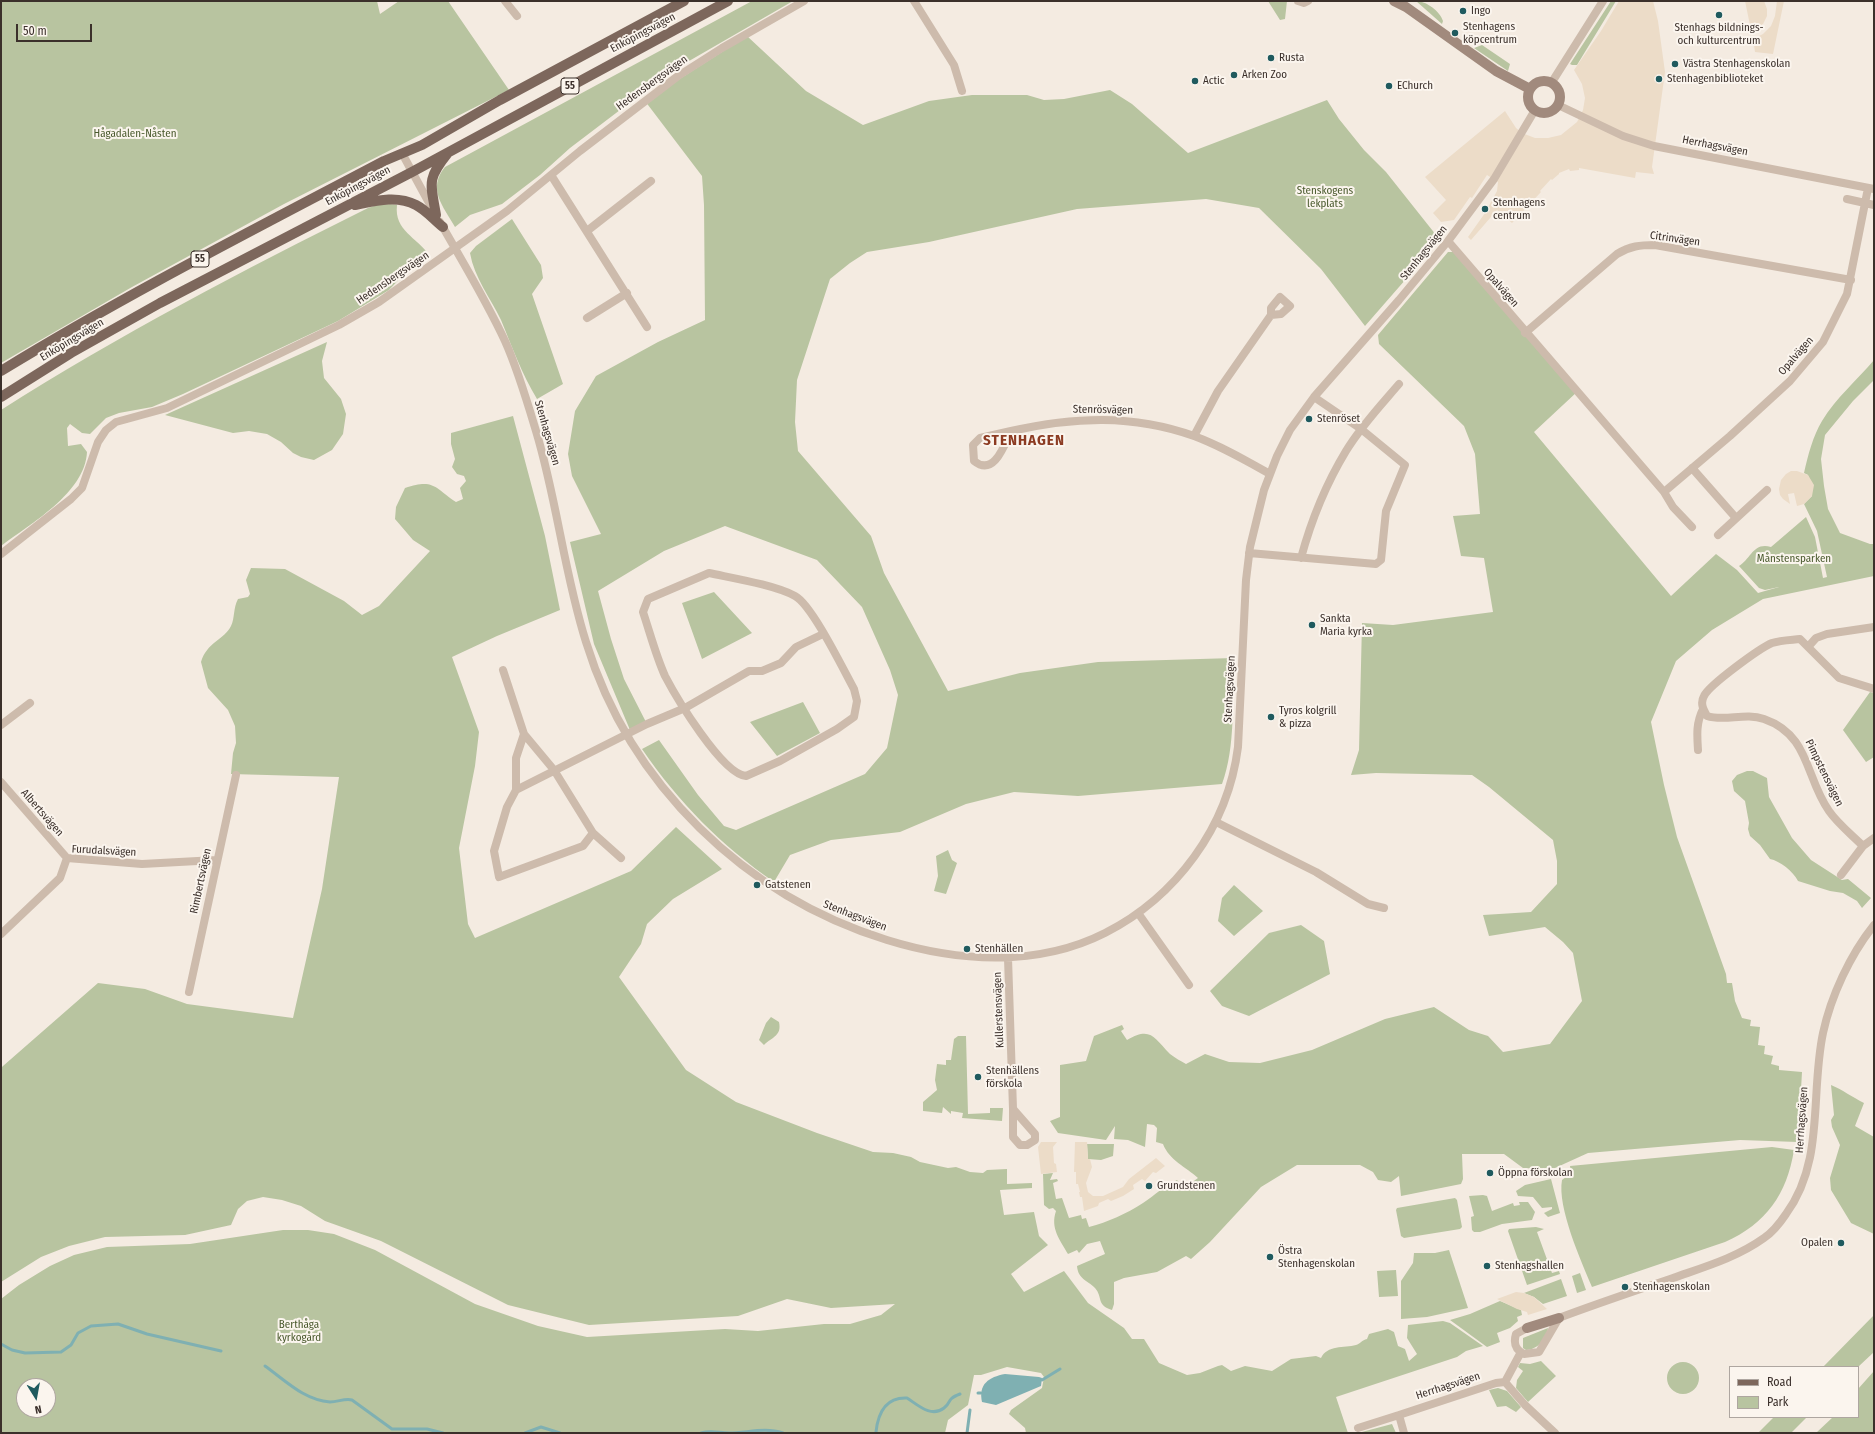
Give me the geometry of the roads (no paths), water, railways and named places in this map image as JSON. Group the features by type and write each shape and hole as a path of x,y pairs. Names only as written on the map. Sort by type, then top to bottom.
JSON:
{"main road":[{"name":"Enköpingsvägen","path":"1,371 60,335 150,285 384,161 403,155 684,1"},
{"name":"Enköpingsvägen","path":"1,397 71,353 160,302 412,172 728,1"},
{"path":"436,215 431,180 435,170 450,151"},
{"path":"343,208 380,200 404,200 417,205 442,227"}],"street":[{"path":"506,1 517,16"},
{"name":"Hedensbergsvägen","path":"1,554 71,499 82,488 98,442 106,430 116,422 167,408 339,325 379,302 507,211 580,150 684,72 722,48 804,1"},
{"path":"914,1 954,65 962,91"},
{"path":"1298,1 1304,3 1308,1"},
{"path":"1394,1 1404,4 1496,71 1530,89"},
{"path":"1552,82 1603,1"},
{"path":"1540,81 1552,82 1556,86 1560,95 1558,105 1550,112 1545,113 1535,110 1528,98 1530,89 1540,81"},
{"name":"Herrhagsvägen","path":"1558,105 1623,136 1654,146 1871,188"},
{"name":"Stenhagsvägen","path":"403,155 505,342 523,388 545,462 586,644 598,677 626,735 652,774 681,809 722,850 748,871 805,906 842,924 898,943 962,956 1008,958 1026,957 1080,944 1116,928 1163,894 1184,871 1200,849 1216,822 1235,770 1238,747 1246,580 1249,553 1252,531 1270,474 1290,430 1314,396 1399,300 1448,241 1494,179 1535,110"},
{"path":"551,175 588,231 647,327"},
{"path":"588,231 651,181"},
{"name":"Opalvägen","path":"1664,492 1755,414 1803,367 1823,342 1847,294 1870,204 1871,188"},
{"path":"1847,199 1870,204"},
{"name":"Opalvägen","path":"1448,241 1525,333 1578,391 1664,492 1673,507 1692,527"},
{"name":"Citrinvägen","path":"1525,333 1617,254 1625,249 1638,245 1656,245 1851,280"},
{"path":"587,318 627,293"},
{"path":"1194,436 1218,391 1271,315"},
{"path":"1301,558 1306,538 1325,490 1346,450 1361,429 1399,384"},
{"path":"1249,553 1376,564 1381,560 1386,511 1405,465 1361,429 1314,396"},
{"name":"Stenrösvägen","path":"1011,431 994,463 987,466 980,466 974,461 973,445 980,438 1045,423 1070,420 1110,420 1147,424 1194,436 1223,448 1270,474"},
{"path":"1692,468 1736,518"},
{"path":"1718,535 1767,490"},
{"path":"709,573 776,589 796,596 807,606 854,689 857,708 854,717 837,729 780,761 752,774 741,776 720,758 702,736 685,708 665,675 643,612 648,600 709,573"},
{"path":"1808,647 1816,638 1827,634 1874,627"},
{"path":"516,790 626,735 685,708 749,672 762,671 781,663 796,647 823,634"},
{"path":"1698,750 1697,729 1699,717 1703,709 1702,703 1704,695 1728,674 1765,646 1775,642 1800,639 1839,678 1874,689"},
{"path":"503,670 524,734 554,770 593,833 621,858"},
{"path":"1,725 30,703"},
{"name":"Pimpstensvägen","path":"1703,709 1707,716 1714,718 1750,715 1764,719 1788,732 1802,750 1821,796 1830,813 1863,846"},
{"path":"524,734 516,758 516,790 507,807 494,851 499,877 583,846 593,833"},
{"name":"Rimbertsvägen","path":"189,992 216,860 236,775"},
{"name":"Albertsvägen","path":"1,782 67,858"},
{"path":"1216,822 1316,872 1368,904 1384,908"},
{"path":"1841,875 1863,846 1874,838"},
{"name":"Furudalsvägen","path":"1,934 60,878 67,858 142,864 216,860"},
{"path":"1138,913 1189,985"},
{"name":"Herrhagsvägen","path":"1521,1352 1517,1349 1514,1339 1516,1334 1526,1328 1559,1318 1725,1260 1763,1239 1780,1222 1791,1207 1803,1185 1810,1163 1813,1144 1819,1058 1831,1006 1856,951 1874,925"},
{"name":"Kullerstensvägen","path":"1008,958 1013,1109"},
{"path":"1555,1433 1525,1405 1505,1382 1521,1352 1529,1354 1539,1352 1559,1318"},
{"name":"Herrhagsvägen","path":"1358,1428 1496,1383 1505,1382"},
{"path":"1399,1415 1404,1433"}],"water":[{"path":"1005,1374 1042,1378 1041,1386 996,1405 982,1402 982,1390 986,1382 994,1377"}],"waterway":[{"path":"1,1344 12,1350 25,1353 61,1352 71,1345 78,1333 91,1326 118,1324 147,1334 221,1351"},
{"path":"265,1366 296,1389 312,1398 330,1402 347,1399 352,1400 392,1429 427,1429 443,1433"},
{"path":"1042,1380 1060,1369"},
{"path":"876,1432 881,1413 888,1403 894,1400 907,1398 920,1407 934,1412 944,1408 951,1399 960,1394"},
{"path":"967,1433 970,1410"},
{"path":"525,1433 541,1427 560,1433"},
{"path":"701,1433 736,1433 763,1430 783,1433"}],"place":[{"name":"Ingo","path":"1463,11"},
{"name":"Stenhags bildnings- och kulturcentrum","path":"1719,15"},
{"name":"Stenhagens köpcentrum","path":"1455,33"},
{"name":"Rusta","path":"1271,58"},
{"name":"Västra Stenhagenskolan","path":"1675,64"},
{"name":"Arken Zoo","path":"1234,75"},
{"name":"Stenhagenbiblioteket","path":"1659,79"},
{"name":"Actic","path":"1195,81"},
{"name":"EChurch","path":"1389,86"},
{"name":"Stenhagens centrum","path":"1485,209"},
{"name":"Stenröset","path":"1309,419"},
{"name":"Sankta Maria kyrka","path":"1312,625"},
{"name":"Tyros kolgrill & pizza","path":"1271,717"},
{"name":"Gatstenen","path":"757,885"},
{"name":"Stenhällen","path":"967,949"},
{"name":"Stenhällens förskola","path":"978,1077"},
{"name":"Öppna förskolan","path":"1490,1173"},
{"name":"Grundstenen","path":"1149,1186"},
{"name":"Opalen","path":"1841,1243"},
{"name":"Östra Stenhagenskolan","path":"1270,1257"},
{"name":"Stenhagshallen","path":"1487,1266"},
{"name":"Stenhagenskolan","path":"1625,1287"}],"district":[{"name":"STENHAGEN","path":"1024,441"}],"park label":[{"name":"Hågadalen-Nåsten","path":"135,134"},
{"name":"Stenskogens lekplats","path":"1325,197"},
{"name":"Månstensparken","path":"1794,559"},
{"name":"Berthåga kyrkogård","path":"299,1331"}]}
